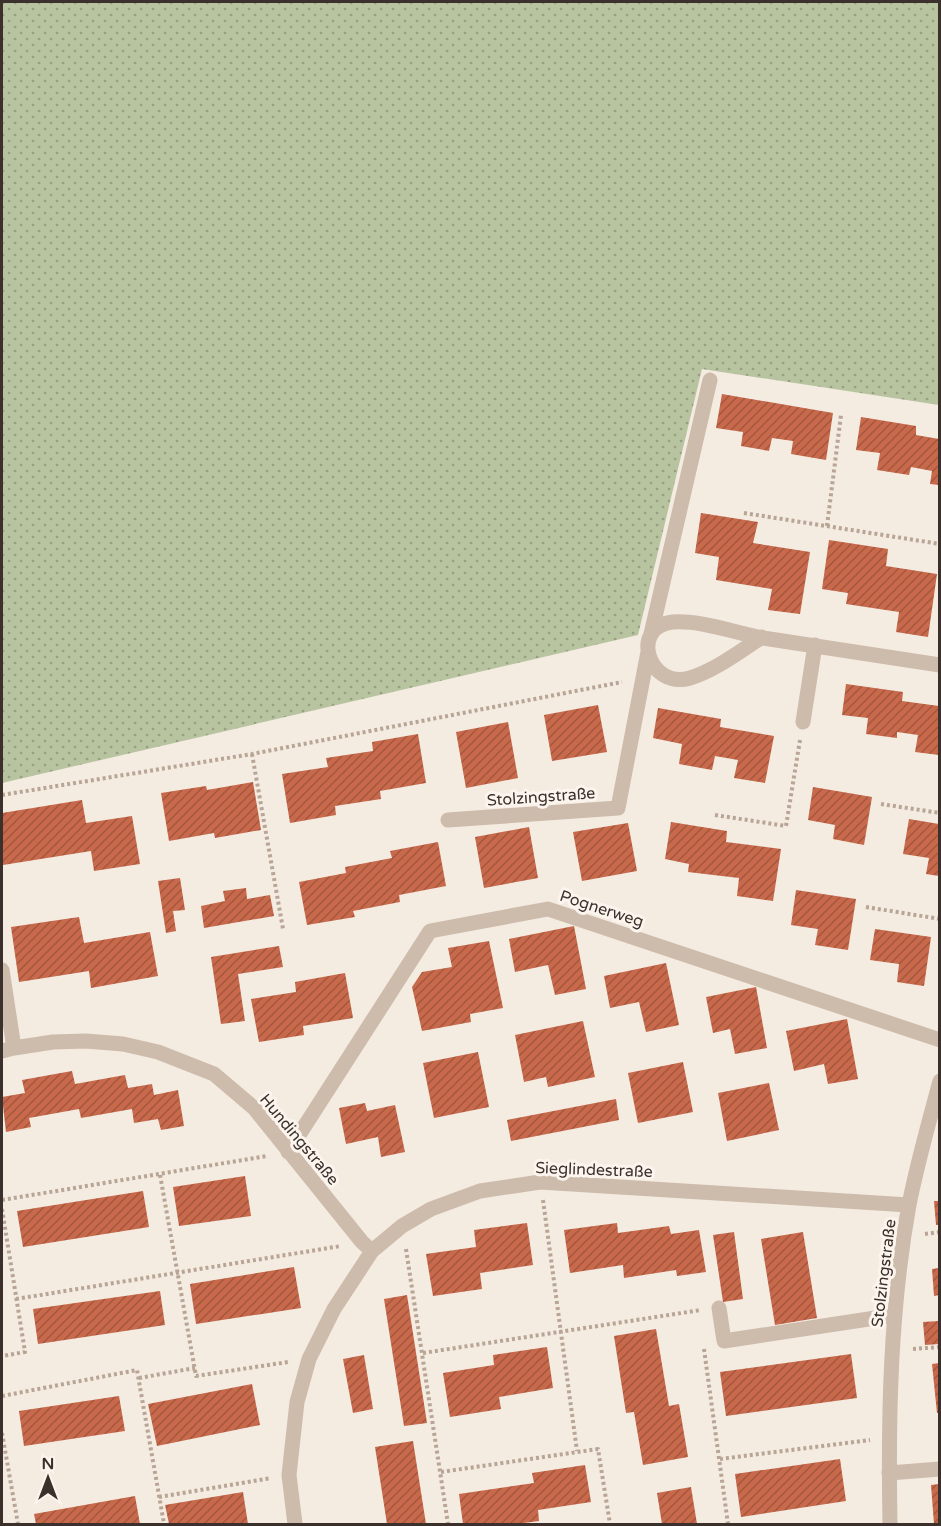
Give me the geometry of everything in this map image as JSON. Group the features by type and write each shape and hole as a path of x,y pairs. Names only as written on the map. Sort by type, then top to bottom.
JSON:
{"street":[{"name":"Stolzingstraße","path":"448,820 618,808 650,641 710,380"},
{"path":"762,637 710,669 689,678 675,679 660,673 652,663 650,641 658,627 683,622 939,665"},
{"path":"803,722 815,645"},
{"name":"Pognerweg","path":"288,1152 430,931 548,909 939,1040"},
{"name":"Hundingstraße","path":"2,970 8,1049 52,1042 86,1041 123,1044 158,1052 214,1074 254,1108 367,1246"},
{"name":"Stolzingstraße","path":"890,1524 889,1438 895,1316 909,1205 939,1081"},
{"name":"Sieglindestraße","path":"294,1524 289,1475 297,1402 309,1359 367,1246 431,1209 480,1191 540,1182 909,1205"},
{"path":"719,1308 724,1341 895,1316"},
{"path":"889,1473 939,1469"}],"path":[{"path":"827,526 841,415"},
{"path":"744,513 939,544"},
{"path":"2,795 252,754 613,683 642,680"},
{"path":"715,815 786,826 803,722"},
{"path":"252,754 283,929"},
{"path":"882,804 939,813"},
{"path":"866,908 939,919"},
{"path":"2,1200 288,1152"},
{"path":"160,1175 196,1376 309,1359"},
{"path":"540,1182 577,1451"},
{"path":"2,1209 4,1247 25,1352 2,1356"},
{"path":"402,1226 448,1524"},
{"path":"16,1299 367,1246"},
{"path":"423,1353 719,1308"},
{"path":"698,1310 699,1320"},
{"path":"702,1340 728,1524"},
{"path":"893,1351 939,1347"},
{"path":"139,1378 195,1368"},
{"path":"2,1396 137,1370 164,1524"},
{"path":"2,1433 18,1524"},
{"path":"720,1459 889,1438"},
{"path":"441,1472 598,1449 610,1524"},
{"path":"159,1497 289,1475"}],"green space":[{"path":"2,2 939,2 939,405 702,369 638,635 2,783"}],"building":[{"path":"722,394 833,413 826,460 791,454 793,441 772,438 769,451 741,446 743,432 716,428"},
{"path":"861,417 916,426 916,435 939,439 939,485 930,484 932,471 911,467 909,475 877,470 880,453 856,450"},
{"path":"701,513 758,522 753,543 810,552 800,614 768,610 772,589 716,580 719,557 695,553"},
{"path":"829,540 888,549 886,566 937,574 928,637 896,632 899,612 846,604 848,593 822,589"},
{"path":"846,684 903,692 902,701 939,706 939,755 915,752 918,735 897,732 897,738 866,734 868,718 842,715"},
{"path":"598,705 607,752 552,761 544,715"},
{"path":"658,708 721,719 720,727 774,736 765,783 734,778 738,760 715,756 712,770 679,764 682,744 653,738"},
{"path":"508,722 518,778 466,788 456,732"},
{"path":"418,734 426,783 380,791 381,799 335,806 336,815 290,823 282,774 328,767 326,758 373,751 372,742"},
{"path":"253,782 261,830 215,838 214,833 169,841 161,793 206,786 207,790"},
{"path":"813,787 872,797 864,845 833,839 835,825 808,820"},
{"path":"82,800 86,823 132,816 140,864 94,871 91,851 3,865 2,813"},
{"path":"909,819 939,824 939,876 926,874 929,858 903,854"},
{"path":"671,822 727,831 726,842 781,849 773,901 737,896 739,878 688,872 689,864 665,859"},
{"path":"628,823 637,871 582,881 573,832"},
{"path":"529,827 538,878 484,888 475,837"},
{"path":"438,842 446,886 399,895 400,902 353,911 355,917 307,925 299,882 346,873 345,867 392,858 390,851"},
{"path":"180,878 185,910 173,911 176,931 166,933 158,881"},
{"path":"246,888 247,899 270,895 274,916 204,928 201,906 225,901 223,891"},
{"path":"796,890 856,899 848,950 815,945 818,929 791,925"},
{"path":"79,917 84,943 150,932 158,976 91,988 89,971 19,982 11,927"},
{"path":"574,926 586,989 555,995 548,965 515,972 509,939"},
{"path":"875,929 931,937 924,986 897,982 899,964 870,960"},
{"path":"489,941 503,1008 470,1014 471,1022 422,1031 412,987 422,972 452,967 448,948"},
{"path":"279,946 283,967 238,974 245,1021 221,1024 211,957"},
{"path":"666,963 679,1025 646,1032 639,1002 610,1008 604,976"},
{"path":"345,973 353,1018 303,1026 304,1035 259,1042 251,999 296,992 295,982"},
{"path":"756,987 767,1048 735,1054 730,1029 713,1033 706,997"},
{"path":"847,1019 858,1079 828,1084 824,1064 794,1071 786,1031"},
{"path":"583,1021 595,1077 548,1087 546,1077 524,1082 515,1035"},
{"path":"478,1052 489,1107 434,1118 423,1063"},
{"path":"683,1062 693,1112 638,1123 628,1073"},
{"path":"72,1071 75,1084 125,1075 128,1088 152,1084 154,1095 178,1090 184,1126 161,1130 158,1119 134,1123 132,1109 81,1118 79,1109 29,1118 31,1127 6,1132 2,1097 25,1093 22,1080"},
{"path":"769,1083 779,1130 727,1141 718,1093"},
{"path":"616,1099 619,1120 511,1141 507,1120"},
{"path":"365,1103 367,1111 395,1105 405,1152 381,1157 378,1137 346,1144 339,1108"},
{"path":"245,1176 251,1216 179,1226 173,1187"},
{"path":"143,1191 149,1227 23,1247 17,1211"},
{"path":"934,1201 939,1201 939,1225 936,1225"},
{"path":"527,1223 533,1265 480,1273 482,1289 433,1296 426,1254 476,1247 474,1230"},
{"path":"617,1223 618,1233 669,1226 671,1234 699,1230 706,1272 677,1276 676,1270 624,1278 623,1265 570,1273 564,1230"},
{"path":"734,1232 743,1299 723,1302 713,1235"},
{"path":"803,1232 817,1318 775,1325 761,1239"},
{"path":"294,1267 301,1308 196,1324 190,1284"},
{"path":"939,1268 939,1295 934,1296 932,1269"},
{"path":"160,1291 165,1325 38,1344 33,1309"},
{"path":"407,1295 427,1423 404,1426 384,1299"},
{"path":"939,1321 939,1344 925,1345 923,1322"},
{"path":"656,1329 669,1406 679,1404 688,1457 643,1465 634,1412 626,1413 614,1336"},
{"path":"547,1347 553,1388 499,1397 501,1409 450,1417 443,1373 494,1365 493,1355"},
{"path":"851,1354 857,1398 726,1416 720,1372"},
{"path":"364,1355 373,1409 353,1413 343,1359"},
{"path":"939,1363 939,1413 937,1413 932,1364"},
{"path":"252,1384 260,1425 157,1446 148,1404"},
{"path":"119,1396 125,1431 24,1446 19,1411"},
{"path":"413,1441 426,1524 387,1524 375,1447"},
{"path":"840,1459 846,1501 741,1517 735,1474"},
{"path":"585,1465 591,1502 538,1510 539,1521 516,1524 463,1524 459,1494 534,1483 532,1473"},
{"path":"939,1484 939,1524 934,1524 931,1485"},
{"path":"691,1487 697,1524 662,1524 657,1493"},
{"path":"243,1492 248,1524 169,1524 165,1505"},
{"path":"135,1496 140,1524 36,1524 34,1514"}]}
